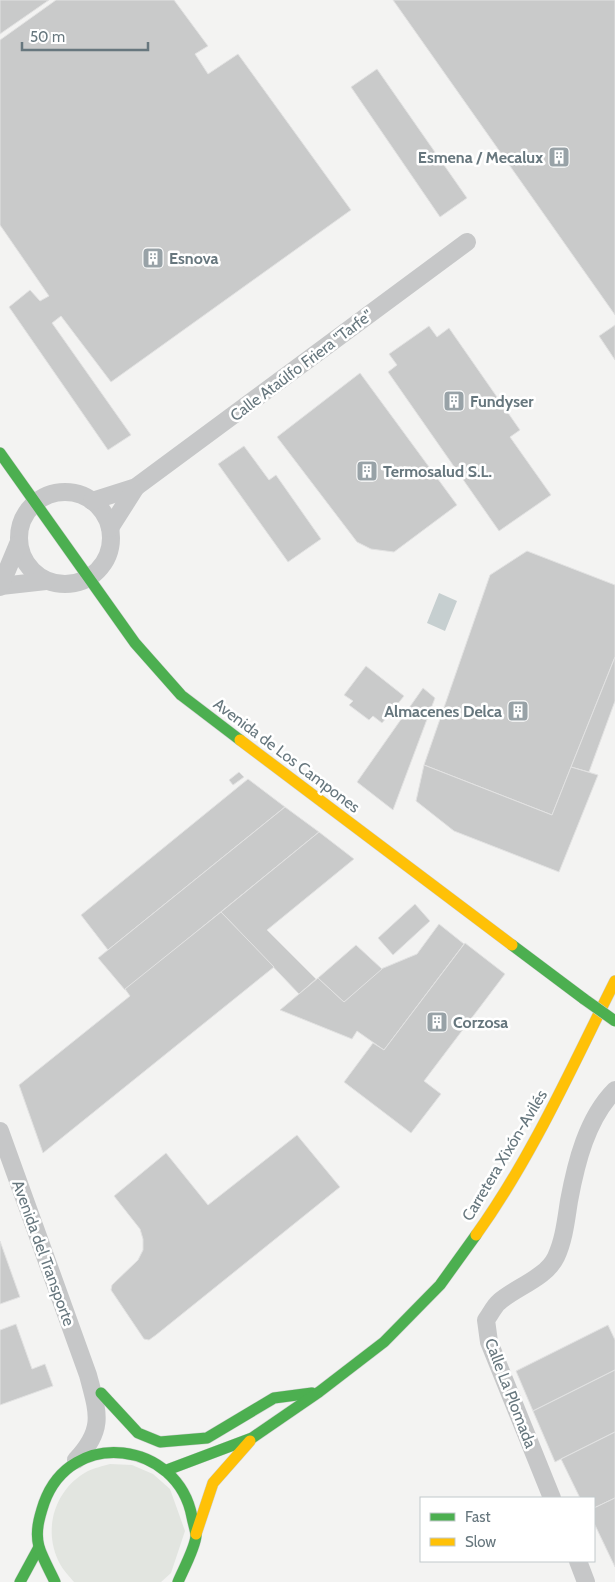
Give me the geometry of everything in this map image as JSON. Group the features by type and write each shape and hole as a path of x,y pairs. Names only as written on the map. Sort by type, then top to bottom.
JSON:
{"main road":[{"name":"Avenida de Los Campones","path":"0,453 135,643 181,695 615,1021"},
{"name":"Carretera Xixón-Avilés","path":"178,1582 196,1536 213,1483 252,1438 318,1392 384,1342 440,1285 498,1203 550,1113 615,981"},
{"path":"101,1394 138,1433 160,1442 207,1438 274,1398 318,1392"},
{"name":"Carretera Xixón-Avilés","path":"167,1470 252,1438"},
{"path":"55,1582 39,1547 37,1522 49,1488 68,1468 87,1457 112,1452 132,1453 167,1470 190,1500 196,1536"},
{"path":"20,1582 39,1547"}],"street":[{"name":"Calle Ataúlfo Friera \"Tarfe\"","path":"92,501 136,488 467,242"},
{"name":"Calle Ataúlfo Friera \"Tarfe\"","path":"110,528 136,488"},
{"path":"63,492 78,494 92,501 103,513 110,528 111,542 108,556 100,569 89,578 68,584 46,581 0,586 18,544 19,529 25,514 35,502 48,495 63,492"},
{"path":"18,544 23,560 32,572 46,581"},
{"name":"Calle La Plomada","path":"552,1497 489,1342 486,1320 498,1302 539,1274 555,1259 563,1237 571,1188 584,1141 608,1096 615,1090"},
{"name":"Avenida del Transporte","path":"0,1130 88,1375"},
{"path":"88,1375 101,1394 118,1430 132,1453"},
{"path":"68,1468 86,1449 97,1428 96,1405 88,1375"},
{"path":"578,1562 586,1582"}],"shaded area":[{"path":"439,593 457,601 445,631 427,623"},
{"path":"110,1464 132,1465 153,1474 170,1489 185,1531 171,1573 161,1582 74,1582 60,1564 52,1538 52,1525 59,1500 76,1479 90,1470"}],"building":[{"path":"0,0 49,0 0,34"},
{"name":"Esnova","path":"56,0 174,0 208,46 195,54 208,74 238,54 351,210 111,382 61,316 52,323 131,435 108,450 9,307 30,290 40,301 49,296 0,225 0,40"},
{"name":"Esmena / Mecalux","path":"393,0 615,0 615,315"},
{"path":"377,69 467,198 440,217 351,87"},
{"path":"615,325 615,360 599,336"},
{"name":"Fundyser","path":"429,326 437,337 449,328 520,430 510,437 551,495 499,531 388,372 397,365 389,354"},
{"name":"Termosalud S.L.","path":"360,373 457,505 394,552 371,549 357,542 277,437"},
{"path":"244,446 269,480 276,475 321,539 288,562 218,464"},
{"name":"Almacenes Delca","path":"527,551 615,585 615,657 552,815 424,765 490,575"},
{"path":"615,657 615,701 589,772 571,767"},
{"path":"366,666 404,696 382,723 373,716 369,720 349,705 353,701 344,695"},
{"path":"423,688 435,698 393,810 357,782"},
{"path":"424,765 552,815 571,767 598,775 559,872 454,831 416,801"},
{"path":"239,772 244,777 233,785 229,780"},
{"path":"248,779 285,807 108,950 81,915"},
{"path":"285,807 319,832 125,990 98,958"},
{"path":"319,832 354,859 267,930 316,979 299,994 221,912"},
{"path":"415,904 430,921 393,955 378,938"},
{"path":"221,912 274,967 43,1153 19,1085 130,996 125,989"},
{"path":"439,924 464,944 384,1050 357,1031 352,1039 280,1010 318,978 344,1002 381,969 417,954"},
{"name":"Corzosa","path":"465,943 505,974 424,1081 441,1094 411,1133 344,1082 373,1043 384,1050"},
{"path":"356,945 382,969 344,1002 318,978"},
{"path":"297,1135 340,1187 156,1335 149,1340 144,1339 111,1290 112,1285 138,1260 143,1250 143,1239 140,1229 114,1196 166,1153 208,1205"},
{"path":"0,1241 20,1297 0,1304"},
{"path":"16,1324 32,1369 45,1364 53,1386 0,1405 0,1330"},
{"path":"608,1325 615,1340 615,1370 533,1411 516,1371"},
{"path":"615,1370 615,1432 555,1462 533,1411"},
{"path":"615,1432 615,1498 595,1508 595,1497 580,1497 561,1459"},
{"path":"615,1498 615,1567 595,1525 595,1508"}],"traffic: fast":[{"path":"0,453 135,643 181,695 240,740"},
{"path":"512,945 584,999"},
{"path":"584,999 615,1021"},
{"path":"167,1470 252,1438 319,1392 384,1342 440,1285 476,1235"},
{"path":"101,1393 138,1433 160,1442 207,1438 274,1398 312,1393"},
{"path":"55,1582 42,1556 37,1536 44,1503 58,1479 77,1462 99,1454 123,1453 146,1459 167,1472 183,1491 196,1536 191,1553 178,1582"},
{"path":"20,1582 39,1547"}],"traffic: slow":[{"path":"240,740 512,945"},
{"path":"476,1235 533,1143 615,981"},
{"path":"196,1534 213,1483 250,1441"}],"place":[{"name":"Esmena / Mecalux","path":"559,157"},
{"name":"Esnova","path":"153,258"},
{"name":"Fundyser","path":"454,401"},
{"name":"Termosalud S.L.","path":"367,471"},
{"name":"Almacenes Delca","path":"518,711"},
{"name":"Corzosa","path":"437,1022"}]}
